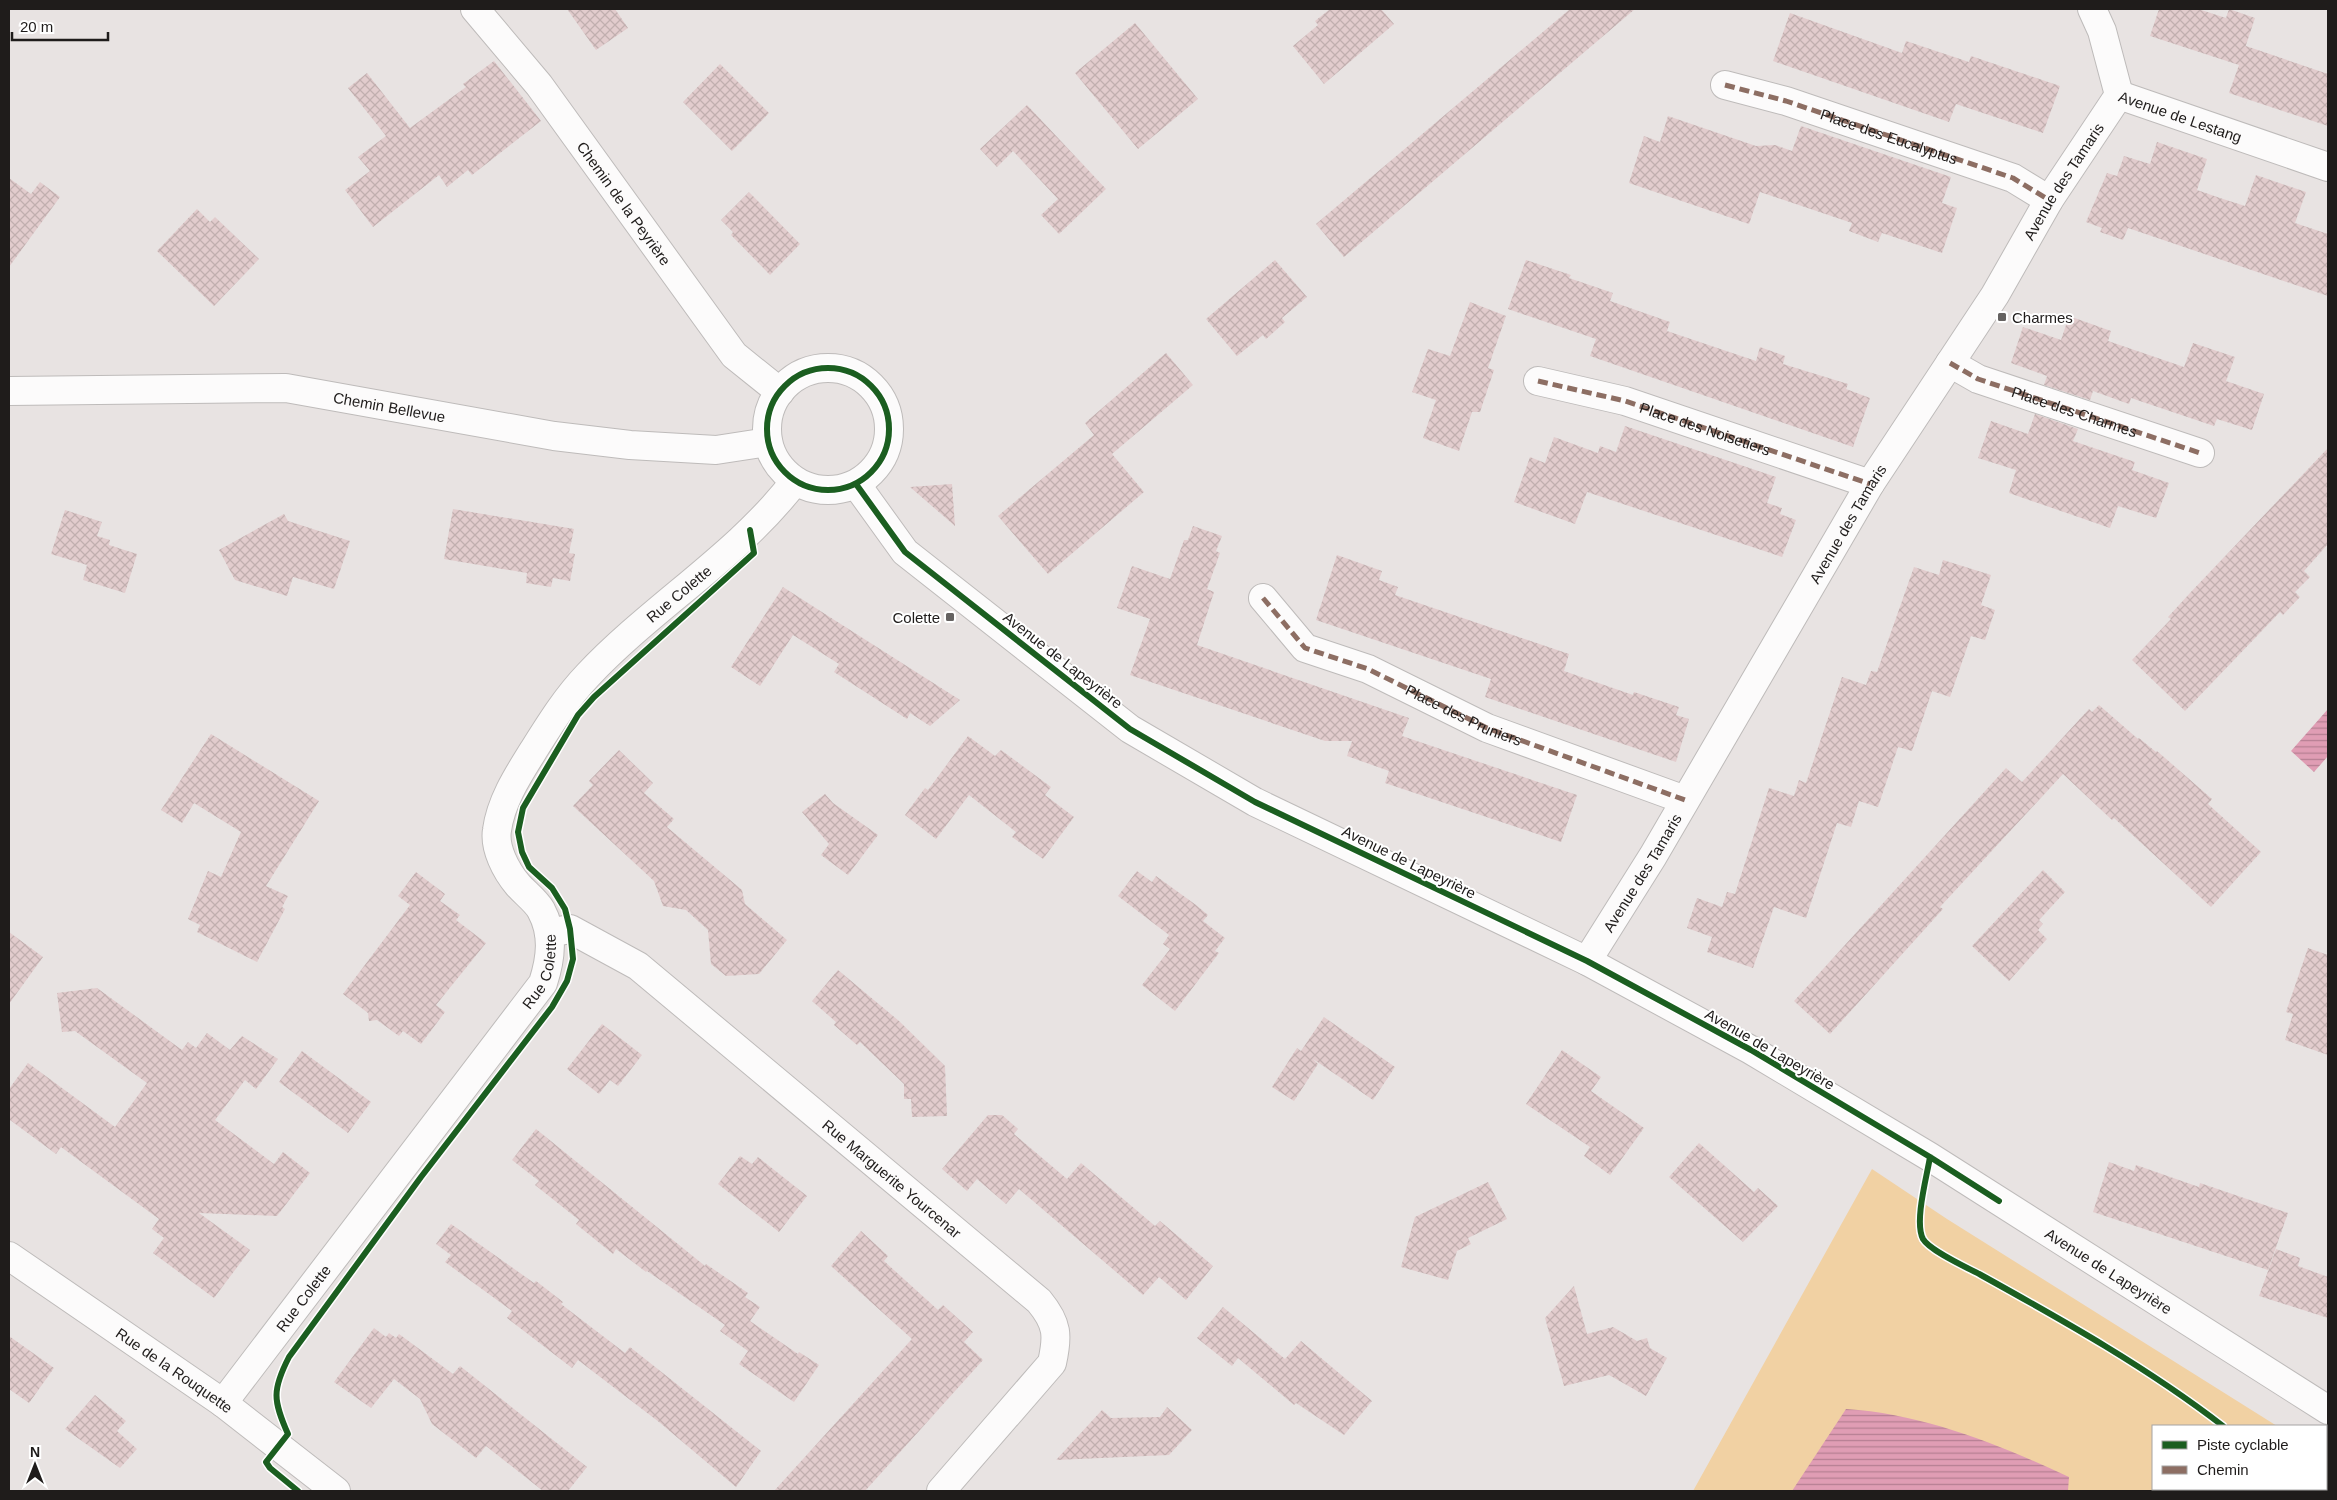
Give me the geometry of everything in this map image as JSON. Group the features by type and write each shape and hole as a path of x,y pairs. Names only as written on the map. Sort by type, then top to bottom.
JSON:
{"street":[{"name":"Chemin de la Peyrière","path":"475,9 539,85 734,355 780,392"},
{"name":"Avenue de Lestang","path":"2092,9 2102,31 2119,95 2328,167"},
{"name":"Place des Eucalyptus","path":"1726,85 1786,101 2013,178 2049,200"},
{"name":"Avenue des Tamaris","path":"1587,961 1653,856 1870,484 1995,295 2049,200 2119,95"},
{"name":"Place des Charmes","path":"1950,363 1978,379 2200,453"},
{"path":"828,368 846,371 863,379 877,392 886,408 890,426 888,443 881,460 871,474 856,484 841,489 825,490 810,488 795,481 773,457 768,442 768,416 780,392 793,379 810,371 828,368"},
{"name":"Place des Noisetiers","path":"1538,381 1625,401 1870,484"},
{"name":"Chemin Bellevue","path":"9,391 286,388 554,436 630,445 716,450 768,442"},
{"name":"Rue Colette","path":"223,1403 543,983 551,960 549,933 541,909 516,884 501,858 497,831 511,789 562,705 589,674 756,524 783,498 795,481"},
{"name":"Avenue de Lapeyrière","path":"856,484 905,552 1130,729 1255,802 1587,961 1751,1050 1930,1157 2328,1410"},
{"name":"Place des Pruniers","path":"1263,598 1305,648 1368,670 1487,728 1685,800"},
{"name":"Rue Marguerite Yourcenar","path":"549,933 570,929 638,966 1040,1301 1052,1316 1057,1339 1052,1363 940,1491"},
{"name":"Rue de la Rouquette","path":"9,1256 223,1403 336,1491"}],"shaded area":[{"path":"2328,709 2328,756 2314,772 2291,751"},
{"path":"1872,1169 1947,1219 2275,1425 2152,1425 2152,1490 2327,1490 2328,1456 2328,1491 1693,1491"},
{"path":"1846,1409 1904,1417 1960,1432 1988,1442 2069,1477 2068,1491 1792,1491"}],"building":[{"path":"567,9 615,9 628,28 596,50"},
{"path":"1330,9 1381,9 1394,24 1324,84 1293,46 1318,25 1315,21"},
{"path":"1570,9 1635,9 1344,257 1316,224"},
{"path":"2159,9 2198,9 2226,18 2229,9 2255,18 2245,48 2246,46 2328,74 2328,126 2229,93 2239,65 2150,36"},
{"path":"1790,13 1902,53 1906,41 1969,62 1971,56 2060,86 2043,133 1956,104 1949,122 1773,61"},
{"path":"1135,23 1198,99 1138,149 1075,73"},
{"path":"494,61 541,121 472,175 468,170 447,187 439,175 373,227 345,190 370,171 358,157 386,136 348,88 367,73 410,128 466,87 463,84"},
{"path":"720,64 769,113 732,151 683,102"},
{"path":"1027,105 1106,189 1059,234 1041,215 1058,199 1013,151 997,167 980,149"},
{"path":"1668,116 1756,146 1775,145 1792,151 1801,126 1951,177 1942,203 1957,208 1942,253 1882,233 1878,242 1849,231 1852,223 1760,192 1749,224 1629,183 1644,136 1660,142"},
{"path":"2157,142 2207,159 2197,190 2220,198 2245,206 2256,175 2306,192 2295,223 2328,234 2328,296 2128,228 2123,240 2100,232 2102,228 2086,222 2107,173 2117,176 2124,156 2150,164"},
{"path":"9,178 31,194 40,182 60,197 9,267"},
{"path":"749,192 800,244 770,275 731,235 733,232 721,220"},
{"path":"197,209 210,222 215,217 259,259 214,306 157,251"},
{"path":"1275,260 1307,297 1282,318 1285,322 1266,339 1263,335 1237,356 1206,319"},
{"path":"1526,260 1571,275 1569,278 1613,293 1610,301 1670,322 1667,331 1756,361 1760,347 1785,356 1783,364 1848,384 1846,389 1870,398 1853,447 1590,356 1596,339 1508,309"},
{"path":"1470,302 1506,316 1488,368 1494,370 1480,412 1472,412 1459,451 1423,438 1436,400 1412,392 1428,349 1450,356"},
{"path":"2069,316 2111,331 2108,341 2184,367 2193,343 2235,357 2226,381 2264,394 2252,430 2217,419 2214,426 2131,398 2129,404 2093,391 2090,400 2044,385 2047,376 2011,363 2023,327 2061,340"},
{"path":"1166,353 1193,385 1112,454 1144,492 1048,574 998,516 1094,435 1085,423"},
{"path":"2035,414 2078,429 2073,441 2135,462 2132,470 2169,483 2156,518 2118,506 2110,528 2009,493 2016,470 1978,458 1991,421 2028,434"},
{"path":"1625,426 1776,477 1767,503 1782,508 1780,514 1796,520 1782,557 1587,492 1575,524 1514,502 1530,457 1545,463 1554,437 1598,453 1600,446 1616,452"},
{"path":"2328,448 2328,544 2304,571 2310,577 2295,592 2300,597 2283,615 2280,612 2185,711 2132,660 2171,619 2168,617 2190,593"},
{"path":"952,484 955,526 910,487"},
{"path":"453,509 574,529 569,553 575,554 570,581 553,578 551,587 526,583 527,573 444,559"},
{"path":"65,510 102,522 97,536 110,540 109,545 137,554 125,593 83,580 87,565 51,554"},
{"path":"284,514 288,521 350,541 334,589 293,577 287,596 235,580 219,550"},
{"path":"1193,526 1222,536 1216,551 1220,553 1207,589 1214,592 1197,645 1409,718 1402,736 1577,795 1561,842 1385,783 1389,771 1347,756 1352,741 1325,741 1130,675 1150,619 1117,608 1132,566 1170,579 1184,540 1188,540"},
{"path":"1337,555 1382,571 1379,580 1398,587 1395,595 1569,654 1564,671 1633,695 1634,692 1679,707 1676,715 1689,719 1676,762 1485,697 1491,679 1316,620"},
{"path":"1943,560 1991,575 1981,605 1995,610 1985,640 1971,636 1950,697 1932,691 1912,751 1898,747 1878,807 1859,801 1851,827 1837,823 1806,918 1774,907 1753,968 1707,952 1712,937 1687,928 1697,898 1722,907 1727,892 1735,894 1769,788 1794,796 1799,780 1806,783 1842,677 1866,685 1871,671 1877,672 1914,567 1939,575"},
{"path":"783,587 960,700 930,726 910,713 907,719 834,672 839,664 793,635 760,686 731,667"},
{"path":"2099,705 2138,739 2157,751 2212,799 2208,804 2261,852 2211,907 2063,774 1940,907 1943,909 1830,1034 1794,1001 2006,768 2022,782 2089,709 2092,712"},
{"path":"211,734 319,801 266,886 288,896 282,907 285,909 257,962 197,932 200,925 188,919 208,871 221,877 241,832 194,803 182,823 161,810"},
{"path":"968,736 995,756 1001,750 1051,787 1045,795 1074,817 1043,859 1012,837 1016,832 969,795 936,839 905,815 925,788 928,790"},
{"path":"619,750 653,783 644,793 674,819 667,827 742,890 745,904 787,940 759,974 726,976 711,964 708,930 686,910 663,906 654,881 573,806 593,785 589,781"},
{"path":"825,794 833,803 878,835 848,875 821,855 829,844 802,812"},
{"path":"2043,870 2065,892 2039,920 2043,924 2038,930 2047,939 2009,981 1972,946"},
{"path":"1137,871 1152,882 1156,876 1196,905 1208,915 1203,921 1225,938 1215,951 1219,953 1175,1011 1142,985 1170,949 1163,944 1169,935 1118,896"},
{"path":"416,872 445,894 440,901 460,915 456,920 486,943 436,1005 445,1012 421,1044 403,1031 399,1036 377,1020 369,1021 368,1013 343,994 410,905 398,896"},
{"path":"9,932 43,957 9,1004"},
{"path":"2308,948 2328,955 2328,1055 2285,1040 2293,1014 2286,1012"},
{"path":"838,970 899,1021 945,1066 947,1116 912,1117 911,1099 904,1099 904,1084 860,1042 857,1045 834,1025 836,1022 812,1001"},
{"path":"97,988 182,1050 188,1042 196,1048 207,1033 230,1050 242,1036 278,1059 256,1089 245,1080 215,1120 274,1164 283,1152 310,1173 277,1216 199,1213 250,1250 214,1298 153,1253 164,1238 152,1229 159,1219 61,1147 56,1154 10,1120 9,1089 28,1063 115,1127 147,1083 75,1031 62,1032 57,993"},
{"path":"1324,1017 1395,1067 1373,1100 1313,1059 1318,1064 1294,1101 1272,1087 1297,1048 1301,1051"},
{"path":"602,1024 642,1055 618,1086 610,1080 599,1094 567,1069"},
{"path":"1562,1050 1601,1077 1591,1091 1644,1128 1610,1175 1584,1156 1590,1147 1526,1104"},
{"path":"302,1051 371,1102 348,1133 279,1082"},
{"path":"988,1115 1002,1115 1018,1129 1014,1134 1067,1179 1081,1163 1155,1226 1160,1221 1213,1266 1186,1300 1159,1277 1143,1295 1019,1189 1006,1204 977,1179 967,1191 942,1169"},
{"path":"536,1129 705,1266 706,1264 748,1293 745,1297 760,1307 750,1321 798,1354 799,1352 819,1365 794,1402 739,1364 748,1351 720,1331 725,1325 646,1272 616,1249 613,1254 576,1224 579,1220 535,1185 539,1181 512,1160"},
{"path":"1699,1143 1754,1192 1758,1188 1778,1206 1743,1242 1669,1177"},
{"path":"740,1156 752,1164 758,1157 807,1196 779,1232 718,1184"},
{"path":"2109,1162 2134,1171 2136,1165 2199,1187 2200,1183 2288,1213 2268,1270 2093,1212"},
{"path":"1488,1182 1507,1219 1468,1238 1471,1244 1457,1251 1448,1280 1401,1267 1415,1217"},
{"path":"451,1224 534,1283 536,1281 563,1302 561,1304 625,1353 630,1347 761,1451 736,1487 659,1422 578,1360 572,1368 507,1318 512,1311 445,1262 451,1255 436,1244"},
{"path":"861,1231 888,1256 884,1261 938,1310 943,1305 973,1332 964,1342 983,1360 865,1491 774,1491 912,1339 831,1266"},
{"path":"2276,1249 2300,1258 2298,1266 2328,1277 2328,1318 2259,1296"},
{"path":"1574,1286 1587,1334 1613,1327 1637,1341 1647,1338 1650,1348 1667,1358 1646,1396 1609,1375 1564,1386 1545,1318"},
{"path":"1223,1307 1285,1359 1301,1341 1372,1401 1344,1435 1296,1403 1294,1405 1238,1358 1232,1366 1197,1338"},
{"path":"374,1328 386,1337 389,1333 396,1338 399,1334 453,1374 460,1366 587,1467 568,1491 543,1491 486,1446 476,1458 432,1424 420,1399 394,1379 371,1408 334,1382"},
{"path":"9,1336 54,1368 29,1403 9,1389"},
{"path":"95,1395 126,1421 117,1431 137,1449 120,1468 65,1429"},
{"path":"1167,1407 1192,1430 1169,1455 1056,1460 1102,1410 1111,1418 1160,1417"}],"marked path":[{"path":"1725,85 1786,101 2013,178 2049,200"},
{"path":"1950,363 1978,379 2200,453"},
{"path":"1538,381 1625,401 1870,484"},
{"path":"1263,598 1305,648 1368,669 1487,728 1685,800"}],"cycle path":[{"path":"828,368 840,369 851,373 862,378 871,386 879,395 884,406 888,417 889,429 888,441 884,452 879,463 871,472 862,480 851,485 840,489 828,490 816,489 805,485 794,480 785,472 777,463 772,452 768,441 767,429 768,417 772,406 777,395 785,386 794,378 805,373 816,369 828,368"},
{"path":"856,484 905,552 1130,729 1255,802 1587,961 1751,1050 1930,1157 1999,1201"},
{"path":"298,1491 270,1468 266,1462 288,1434 279,1412 276,1395 283,1368 289,1357 421,1177 552,1007 567,981 573,959 570,929 565,909 552,888 529,867 522,852 518,832 523,808 578,715 594,697 754,553 750,530"},
{"path":"1930,1157 1920,1211 1921,1231 1923,1239 1927,1244 1950,1259 2012,1292 2105,1346 2165,1384 2222,1425"}],"place":[{"name":"Charmes","path":"2002,317"},
{"name":"Colette","path":"950,617"}]}
